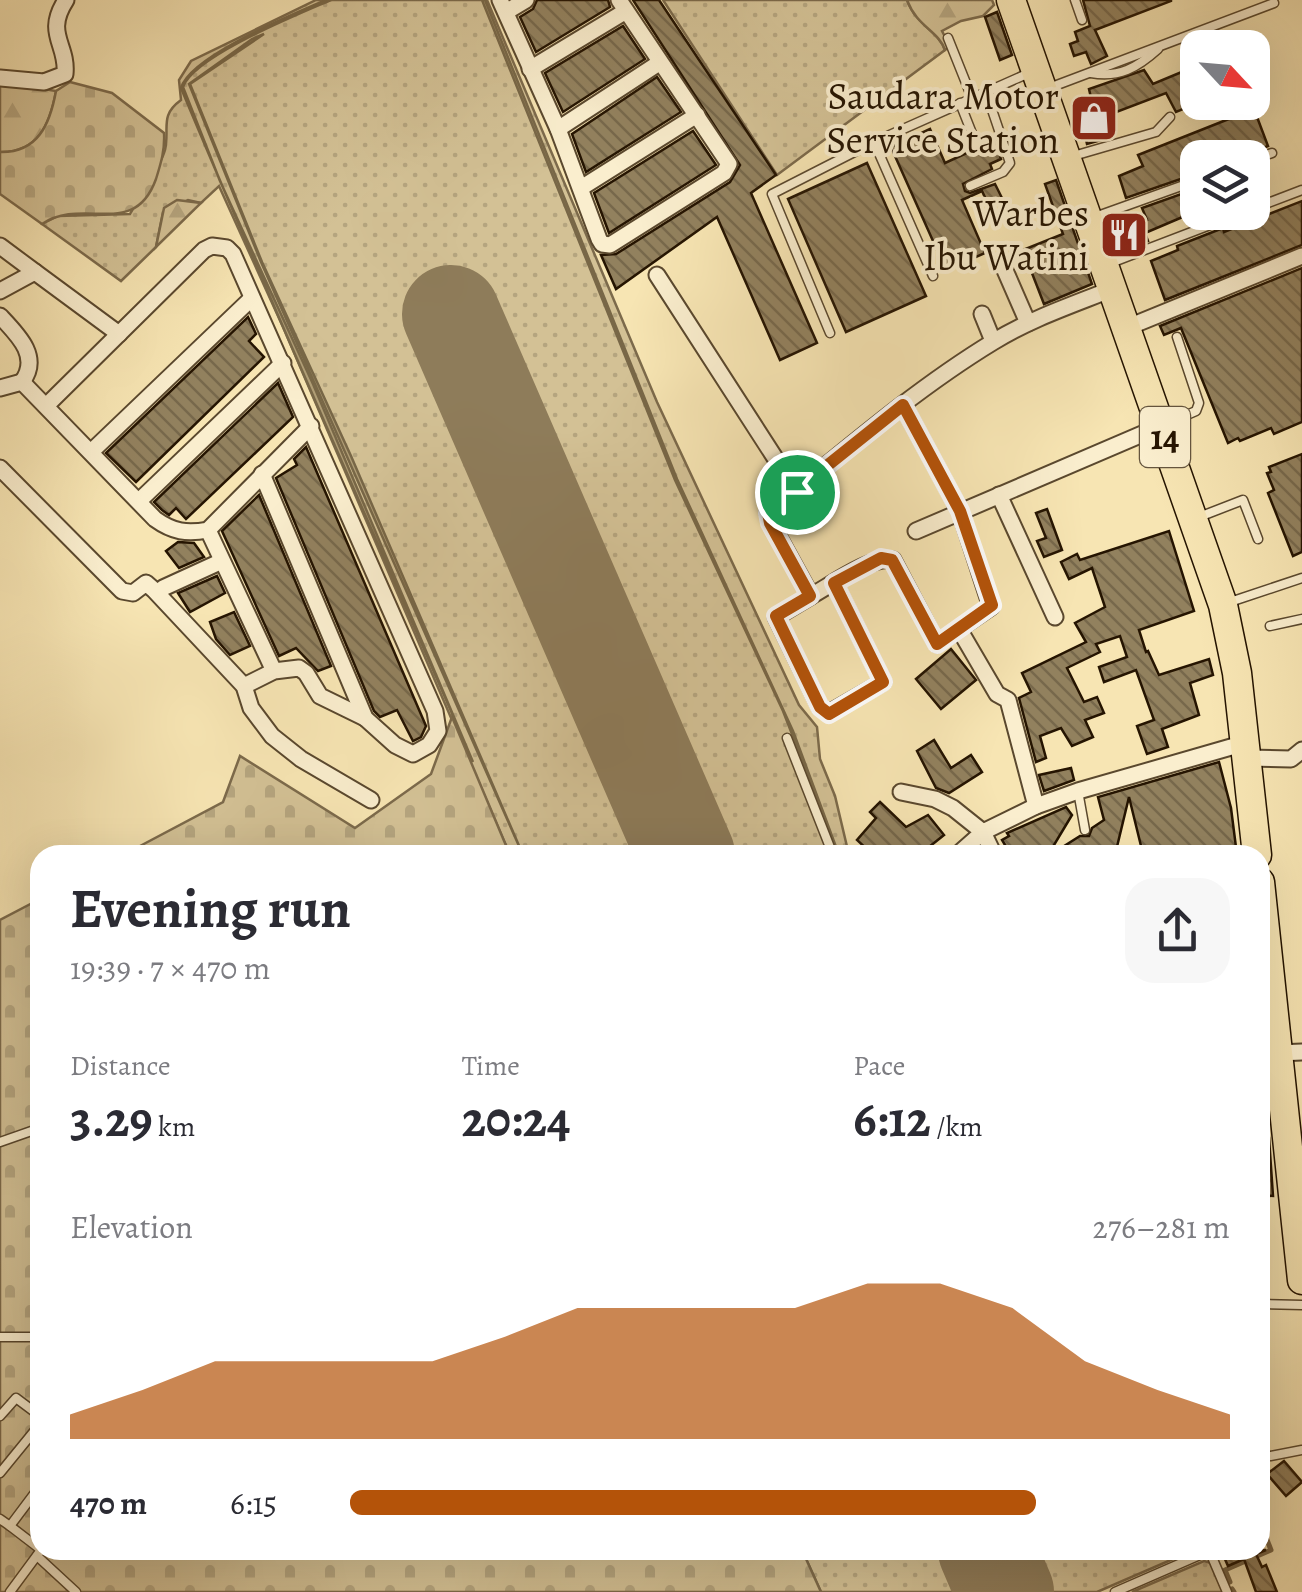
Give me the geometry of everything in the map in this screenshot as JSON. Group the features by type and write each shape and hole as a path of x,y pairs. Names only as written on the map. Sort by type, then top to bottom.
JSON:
{"highway":[{"name":"14","path":"1011,0 1222,604 1238,673 1256,845"},
{"path":"1270,1008 1298,1199 1302,1280"}],"street":[{"path":"0,78 44,82 65,74 66,64 55,30 66,0"},
{"path":"526,0 503,6 530,70 558,129 602,244 610,245 728,170 729,161 622,5 530,70"},
{"path":"558,129 659,63"},
{"path":"581,188 697,116"},
{"path":"0,246 119,334"},
{"path":"47,406 212,246 227,248 233,254 440,725 430,744 413,754 385,738 365,718 320,696 303,670 274,671 244,686"},
{"path":"1126,328 1302,256"},
{"path":"1004,268 1028,323"},
{"path":"0,292 35,272"},
{"path":"656,275 797,492"},
{"path":"810,596 768,517 772,510 903,405 994,342 1108,277"},
{"path":"92,451 252,298"},
{"path":"982,314 994,342"},
{"path":"0,316 30,356 31,371 22,382 0,388"},
{"path":"139,501 282,363"},
{"path":"22,382 170,530 208,530 311,426"},
{"path":"834,583 883,682 829,714 820,707 776,616 810,596 834,583 881,558 892,560 937,644 992,605 960,511 903,405"},
{"path":"916,531 1161,426"},
{"path":"0,468 122,591 133,594 146,583 154,590 244,686 251,708 272,736 314,767 371,800"},
{"path":"262,474 365,718"},
{"path":"998,495 1055,617"},
{"path":"208,530 274,671"},
{"path":"163,588 222,562"},
{"path":"958,629 997,694 1008,700 1036,806"},
{"path":"968,845 983,832 1036,806 1078,792 1247,751 1290,758 1302,750"},
{"path":"900,792 936,799 953,808 983,832 989,845"}],"lane":[{"path":"1075,0 1082,20"},
{"path":"830,333 772,194 874,142 986,92 1090,72 1274,3"},
{"path":"948,38 972,98"},
{"path":"970,186 1008,169 1010,155 986,92"},
{"path":"960,104 976,146"},
{"path":"1066,158 1156,132 1170,117"},
{"path":"874,142 933,276"},
{"path":"1088,220 1180,187"},
{"path":"1270,202 1302,190"},
{"path":"1108,277 1206,230"},
{"path":"1161,426 1196,410 1198,403 1177,337"},
{"path":"1194,518 1244,500 1258,539"},
{"path":"1222,604 1302,578"},
{"path":"1270,626 1302,619"},
{"path":"787,738 828,845"},
{"path":"1078,792 1084,830"},
{"path":"0,1142 30,1132"},
{"path":"1270,1304 1302,1305"},
{"path":"0,1338 30,1337"},
{"path":"0,1416 16,1398 30,1408"},
{"path":"0,1473 30,1436"},
{"path":"1270,1456 1302,1450"},
{"path":"10,1526 30,1499"},
{"path":"0,1518 30,1542"},
{"path":"10,1592 34,1560"},
{"path":"49,1560 76,1592"},
{"path":"1114,1592 1188,1560"},
{"path":"1213,1560 1227,1592"}],"green space":[{"path":"316,0 487,0 657,402 799,705 817,727 820,759 835,796 847,845 717,845 481,302 421,327 645,845 506,845 219,186 201,203 188,200 163,212 156,247 121,281 42,224 58,216 130,214 162,157 170,111 181,100 179,80 191,61"},
{"path":"663,0 907,0 945,50 777,175"},
{"path":"907,0 992,0 994,5 983,16 942,31 950,46 945,50 916,17"},
{"path":"0,82 56,91 46,125 24,148 0,152"},
{"path":"70,82 112,93 164,133 162,156 147,197 135,208 121,213 74,214 42,224 0,194 0,152 24,148 33,142 46,125 56,91"},
{"path":"177,200 201,203 156,247 164,208"},
{"path":"452,717 506,845 142,845 223,802 240,756 355,828 431,774"},
{"path":"30,904 30,1560 807,1560 821,1592 0,1592 0,920"},
{"path":"807,1560 955,1560 969,1592 821,1592"},
{"path":"1027,1560 1171,1560 1097,1592 1041,1592"},
{"path":"1204,1561 1211,1563 1223,1592 1132,1592"}],"shaded area":[{"path":"331,0 226,50 206,62 183,87 218,177 181,88 203,63 222,50"},
{"path":"482,0 677,479 793,731 835,845 783,711 675,480"},
{"path":"264,34 190,84 262,262 351,456 519,845 261,262 189,84"},
{"path":"222,186 313,384 473,762 289,341"}],"building":[{"path":"537,0 608,0 610,7 536,52 520,17 533,9"},
{"path":"633,0 659,0 776,175 751,193 817,343 780,360 717,217 616,289 601,255 616,254 730,182 740,165"},
{"path":"1083,0 1171,1 1095,30 1107,56 1091,64 1086,52 1074,56 1070,44 1078,41 1075,32 1090,26"},
{"path":"997,12 1012,55 1000,60 985,17"},
{"path":"623,26 645,59 563,112 545,73"},
{"path":"1144,70 1153,84 1180,73 1180,110 1176,112 1166,93 1103,117 1109,138 1087,144 1085,135 1089,131 1081,105 1092,102 1089,89"},
{"path":"657,77 681,112 586,172 572,134"},
{"path":"1226,120 1258,120 1266,140 1180,140 1180,179 1126,198 1119,176 1143,166 1138,155"},
{"path":"930,129 945,163 971,151 981,152 984,145 994,140 1001,159 990,164 992,169 963,184 970,193 995,184 1002,198 988,204 982,191 962,200 985,253 946,270 891,147"},
{"path":"693,131 716,165 609,233 594,193"},
{"path":"867,163 926,296 846,332 788,199"},
{"path":"1056,180 1092,284 1044,304 1023,250 1063,234 1045,184"},
{"path":"1180,194 1180,218 1145,233 1148,241 1136,245 1133,239 1117,244 1113,233 1147,220 1142,208"},
{"path":"1302,201 1302,245 1165,300 1151,261 1218,230 1270,230 1270,214"},
{"path":"1302,268 1302,422 1274,434 1271,428 1228,443 1181,328 1164,335 1160,326"},
{"path":"248,317 256,334 249,341 264,357 136,482 106,453"},
{"path":"278,383 293,417 186,519 176,508 169,515 162,510 154,502"},
{"path":"306,447 426,726 421,737 413,741 397,710 380,717 374,711 276,478 297,465 294,459"},
{"path":"1302,454 1302,552 1293,556 1268,493 1274,490 1267,473 1271,472 1269,467"},
{"path":"259,495 331,666 318,671 296,648 279,656 222,531"},
{"path":"1047,509 1062,550 1044,557 1037,541 1046,538 1036,513"},
{"path":"1169,531 1194,611 1139,630 1159,675 1209,659 1213,675 1190,683 1199,715 1162,729 1168,747 1147,754 1137,726 1154,720 1136,670 1104,682 1099,667 1127,657 1120,636 1096,644 1100,652 1067,668 1084,702 1097,697 1104,713 1085,720 1093,737 1072,746 1061,728 1040,736 1046,758 1036,762 1019,698 1031,692 1022,673 1086,642 1075,623 1105,607 1092,568 1069,579 1061,562 1077,554 1080,560"},
{"path":"178,542 194,543 204,557 179,568 166,551"},
{"path":"217,576 225,593 190,612 178,593"},
{"path":"234,612 250,646 230,655 216,639 210,622"},
{"path":"951,649 976,680 941,709 916,679"},
{"path":"934,740 951,768 971,755 982,772 949,793 936,788 917,751"},
{"path":"1219,762 1236,845 1141,845 1129,797 1117,845 1066,845 1080,836 1089,836 1092,828 1104,820 1098,797"},
{"path":"1071,768 1074,780 1044,791 1039,775"},
{"path":"880,802 906,827 928,815 944,835 932,845 862,845 857,840 876,818 870,812"},
{"path":"1066,807 1072,815 1054,845 1005,845 1002,840 1009,836 1007,833"},
{"path":"1270,1152 1273,1196 1270,1196"},
{"path":"1284,1461 1302,1482 1286,1496 1270,1477 1270,1472"},
{"path":"1244,1560 1259,1560 1262,1567 1266,1565 1277,1592 1256,1592"}],"waterway":[{"path":"1230,1582 1225,1570 1248,1560"}],"runway":[{"path":"451,314 682,845"},
{"path":"991,1560 1005,1592"}],"place":[{"name":"Saudara Motor Service Station","path":"1094,118"},
{"name":"Warbes Ibu Watini","path":"1124,235"}],"route":[{"path":"903,405 960,511 991,607 937,644 892,560 881,558 834,583 883,682 834,712 823,712 776,616 810,596 768,517 768,513 797,492 903,405"}]}
